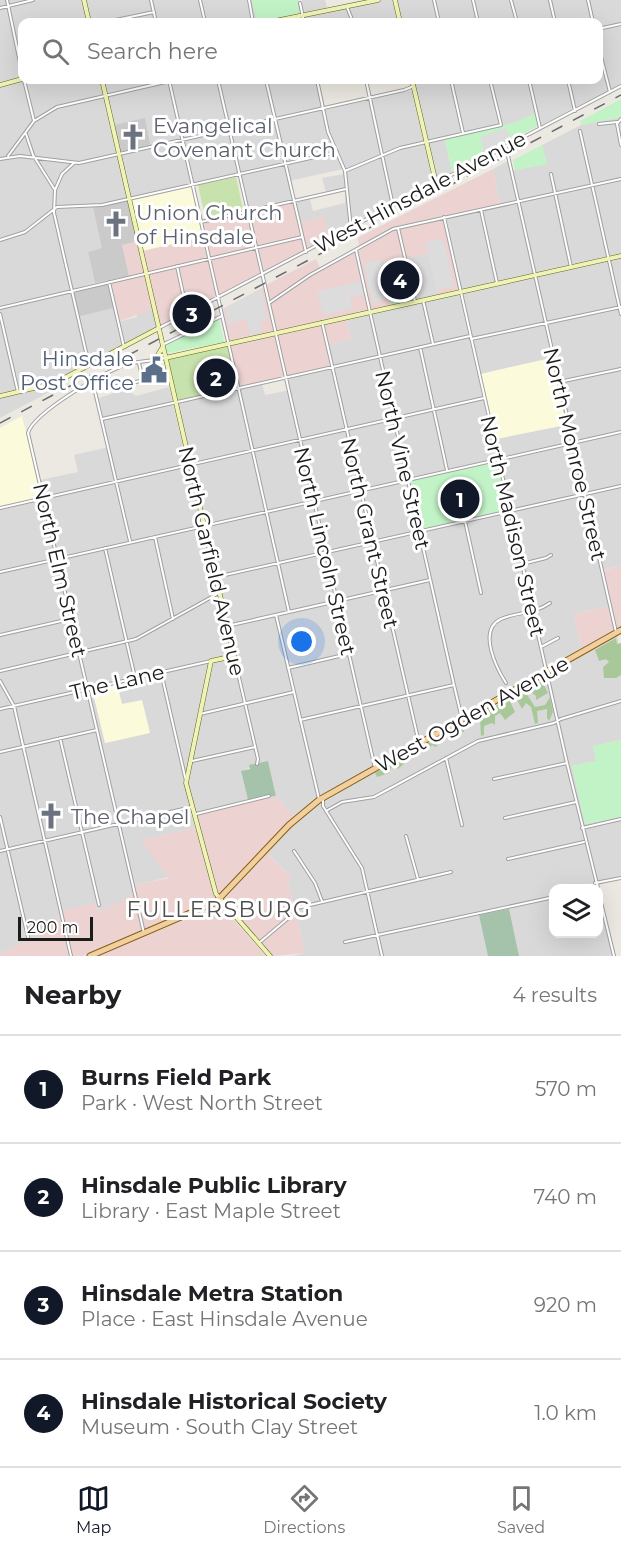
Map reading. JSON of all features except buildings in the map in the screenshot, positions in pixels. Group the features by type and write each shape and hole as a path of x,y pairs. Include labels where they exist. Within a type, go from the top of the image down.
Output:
{"main road":[{"path":"84,0 88,18"},
{"path":"297,18 378,0"},
{"path":"395,0 399,18"},
{"path":"0,85 18,81"},
{"name":"North Garfield Avenue","path":"103,84 234,656"},
{"path":"414,86 436,183"},
{"path":"165,358 621,256"},
{"path":"0,396 55,383 159,328"},
{"path":"155,360 161,354 162,345"},
{"name":"West Ogden Avenue","path":"220,899 289,825 320,802 418,743 618,631"},
{"name":"The Lane","path":"211,661 234,656"},
{"path":"211,661 186,783 213,887 220,899 269,954"},
{"path":"90,956 220,899"}],"street":[{"path":"7,0 18,53"},
{"path":"0,8 33,0"},
{"path":"151,0 155,18"},
{"path":"200,0 204,18"},
{"path":"249,0 253,18"},
{"path":"434,0 438,18"},
{"path":"472,0 477,18"},
{"path":"512,0 516,18"},
{"path":"550,0 554,18"},
{"path":"588,0 592,18"},
{"path":"300,3 304,17"},
{"path":"347,7 351,18"},
{"path":"125,18 154,12"},
{"path":"603,28 621,24"},
{"path":"603,66 609,92"},
{"path":"24,84 34,121"},
{"path":"8,156 34,121 54,108 152,84"},
{"path":"170,84 289,612"},
{"name":"North Lincoln Street","path":"219,84 375,768"},
{"path":"267,84 306,252"},
{"path":"318,84 330,136 345,171 351,229"},
{"path":"367,84 393,206"},
{"path":"452,84 464,133"},
{"path":"345,171 382,155 426,142 501,125 491,84"},
{"path":"530,84 540,128"},
{"path":"569,84 575,111"},
{"path":"0,159 8,156 74,163 414,86"},
{"name":"West Hinsdale Avenue","path":"159,328 621,86"},
{"path":"599,124 618,120 621,145"},
{"path":"580,131 621,314"},
{"path":"26,134 35,159 55,190"},
{"name":"North Monroe Street","path":"506,147 584,494 618,631"},
{"path":"0,240 25,232 54,208 97,206 337,152"},
{"path":"74,163 62,174 55,190 54,208 89,365"},
{"path":"551,174 572,267"},
{"path":"269,303 310,275 398,227 621,178"},
{"path":"201,222 346,189"},
{"path":"481,209 497,283"},
{"name":"North Madison Street","path":"444,217 595,883"},
{"path":"398,227 415,302"},
{"path":"0,308 302,237"},
{"name":"North Vine Street","path":"356,250 462,719"},
{"path":"177,266 187,312"},
{"path":"109,282 124,347"},
{"path":"423,300 434,344"},
{"path":"102,419 420,347 620,307"},
{"path":"0,314 18,392"},
{"path":"162,345 207,320 222,315"},
{"name":"North Grant Street","path":"322,322 418,743"},
{"path":"420,347 447,470"},
{"name":"North Elm Street","path":"144,933 28,433 34,422 51,406 108,374 126,365 165,358"},
{"path":"139,363 143,381"},
{"path":"559,382 621,369"},
{"path":"108,374 112,387 169,375"},
{"path":"93,383 130,542"},
{"path":"0,508 484,398"},
{"path":"0,572 621,432"},
{"path":"216,577 621,486"},
{"path":"465,520 481,594"},
{"path":"155,537 174,620"},
{"path":"105,548 135,678"},
{"path":"522,564 551,555"},
{"path":"227,626 430,580"},
{"path":"71,956 14,706 0,679 2,670 127,641 174,620 219,593"},
{"path":"506,683 493,653 491,630 501,619 533,612 550,603"},
{"path":"276,615 320,802 362,867 382,956"},
{"path":"0,634 70,619"},
{"path":"541,647 558,638"},
{"path":"288,668 348,654"},
{"name":"North Garfield Avenue","path":"234,656 257,764"},
{"name":"The Lane","path":"0,710 211,661"},
{"path":"161,672 186,783"},
{"path":"300,720 454,685"},
{"path":"200,714 294,692"},
{"path":"326,811 342,802 374,797 478,741 621,701"},
{"path":"0,752 97,730"},
{"path":"60,738 99,905"},
{"path":"192,761 255,747"},
{"path":"446,758 462,825"},
{"path":"494,779 567,763"},
{"path":"194,815 269,796"},
{"path":"505,818 576,802"},
{"path":"0,851 192,807"},
{"path":"0,817 28,937"},
{"path":"582,828 621,819"},
{"path":"406,836 418,879"},
{"path":"508,859 586,842"},
{"path":"294,851 315,883 322,902"},
{"path":"297,908 451,872"},
{"path":"595,883 621,878"},
{"path":"345,942 549,898"},
{"name":"North Madison Street","path":"603,909 614,956"},
{"path":"259,943 292,915"}],"shaded area":[{"path":"0,0 83,0 87,18 18,18 18,84 102,84 129,198 102,249 88,252 95,283 70,290 77,317 114,308 117,322 137,317 136,313 153,309 157,327 54,382 0,394"},
{"path":"86,0 252,0 296,14 304,13 302,0 325,0 327,8 362,0 393,0 397,18 90,18"},
{"path":"396,0 621,0 621,23 603,27 603,18 400,18"},
{"path":"621,26 621,84 538,127 535,114 514,123 445,140 452,172 329,239 300,222 295,202 310,199 313,211 345,203 345,189 326,193 322,178 343,174 343,169 289,181 293,200 249,210 240,173 131,197 121,155 151,148 145,119 114,125 105,84 320,84 326,110 416,89 415,84 603,84 603,30"},
{"path":"621,117 621,255 462,290 446,216 500,204 493,169 508,161 510,171 546,164 542,145 581,125"},
{"name":"Evangelical Covenant Church","path":"145,118 151,148 121,155 114,125"},
{"path":"505,128 511,137 509,140 484,153 480,137"},
{"path":"493,169 500,204 399,226 360,248 357,238"},
{"path":"191,187 203,237 142,251 131,200"},
{"path":"129,198 138,241 122,245 129,276 95,283 88,252 102,248 93,207"},
{"path":"293,202 300,236 257,246 250,212"},
{"path":"246,213 254,247 211,257 203,222"},
{"path":"324,217 329,239 306,250 300,222"},
{"path":"443,219 459,290 438,295 428,253 407,258 400,228"},
{"path":"397,229 407,270 385,275 392,305 371,310 358,251"},
{"path":"203,237 208,258 147,272 142,251"},
{"path":"301,239 304,251 263,273 258,249"},
{"path":"443,239 454,286 437,290 426,242"},
{"path":"138,241 145,272 129,276 121,245"},
{"path":"255,250 260,274 219,296 211,260"},
{"path":"355,252 368,311 276,332 270,304 313,274"},
{"path":"428,253 438,295 416,300 407,258"},
{"path":"621,258 621,566 601,570 609,606 574,614 581,648 547,667 496,439 566,424 551,358 481,374 463,293"},
{"path":"316,259 320,268 269,301 266,285"},
{"path":"381,260 383,265 402,261 404,270 385,274 390,299 372,303 364,263"},
{"path":"208,261 216,296 160,326 149,274"},
{"path":"145,274 153,309 120,321 111,282"},
{"path":"362,281 364,294 350,297 352,308 323,315 317,291"},
{"path":"108,283 114,308 77,317 72,292"},
{"path":"264,287 274,332 230,342 223,309"},
{"path":"261,289 266,308 260,314 267,312 268,319 259,323 260,333 250,335 246,318 228,325 225,308"},
{"path":"459,293 497,461 411,481 421,529 508,509 544,669 317,798 294,816 276,796 268,761 260,763 178,403 262,384 265,395 290,390 287,378 334,368 329,344 351,339 346,318"},
{"path":"346,318 351,339 329,344 324,323"},
{"path":"321,325 330,366 239,387 230,344"},
{"path":"551,358 566,425 496,439 481,374"},
{"path":"55,384 57,388 0,418 0,397"},
{"path":"169,387 232,654 0,708 0,510 44,500 40,480 78,472 74,455 109,447 99,398 126,389 136,396"},
{"path":"22,416 42,498 0,508 0,428"},
{"path":"621,566 621,627 617,629 603,570"},
{"path":"609,606 614,630 581,648 574,614"},
{"path":"617,636 621,654 621,740 593,746 596,761 572,766 585,824 621,817 621,879 602,884 549,884 549,938 603,938 603,905 616,956 292,956 305,953 288,882 292,878 267,853 293,823 320,802"},
{"path":"233,657 258,763 241,772 248,800 191,813 195,828 142,840 169,877 132,886 134,895 98,912 96,903 61,917 48,932 0,953 0,711 92,689 106,743 150,732 122,705 117,684"},
{"path":"117,684 122,704 142,700 150,733 105,743 92,689"},
{"path":"268,761 276,796 248,800 241,771 250,769 249,765"},
{"path":"266,796 267,798 276,796 294,816 220,895 215,887 195,812"},
{"path":"195,828 216,899 82,956 0,956 0,953 47,932 45,921 61,917 60,911 96,903 98,912 133,895 131,886 169,878 141,840"},
{"path":"267,853 292,878 288,882 305,953 273,956 224,900"},
{"path":"217,907 224,909 266,956 96,956"},
{"path":"509,909 519,956 488,956 479,915"}],"green space":[{"path":"252,0 298,0 301,13 277,18 256,18"},
{"path":"621,99 621,117 581,125 580,121"},
{"path":"535,114 538,126 452,171 445,139 514,123"},
{"path":"542,145 547,164 515,170 513,160"},
{"path":"236,177 243,209 205,217 198,185"},
{"path":"407,270 413,301 392,305 385,275"},
{"path":"219,318 224,342 167,353 166,343"},
{"path":"227,345 237,388 177,401 168,358"},
{"path":"497,461 508,509 421,529 410,481"},
{"path":"616,638 617,644 621,643 621,675 616,678 604,678 603,667 609,662 606,659 599,661 595,650"},
{"path":"542,681 548,693 536,700 536,696 530,691 526,693 535,707 545,705 550,697 553,712 549,721 547,709 537,711 538,723 535,724 531,707 526,703 522,709 516,698 510,698"},
{"path":"509,699 515,712 505,720 500,713 495,716 495,725 492,723 484,726 484,735 481,736 480,719 474,717"},
{"path":"464,723 464,732 457,731 458,735 446,735 436,747 432,745 415,754 398,769 392,766 389,773 377,777 375,773"},
{"path":"621,740 621,817 585,824 572,766 596,761 593,746"}],"railway":[{"path":"0,423 621,95"}],"place":[{"name":"Evangelical Covenant Church","path":"133,137"},
{"name":"Union Church of Hinsdale","path":"116,224"},
{"name":"Hinsdale Historical Society","path":"400,280"},
{"name":"Hinsdale Metra Station","path":"192,314"},
{"name":"Hinsdale Post Office","path":"154,370"},
{"name":"Hinsdale Public Library","path":"216,378"},
{"name":"Burns Field Park","path":"460,499"},
{"name":"The Chapel","path":"51,816"}],"district":[{"name":"FULLERSBURG","path":"219,909"}]}
